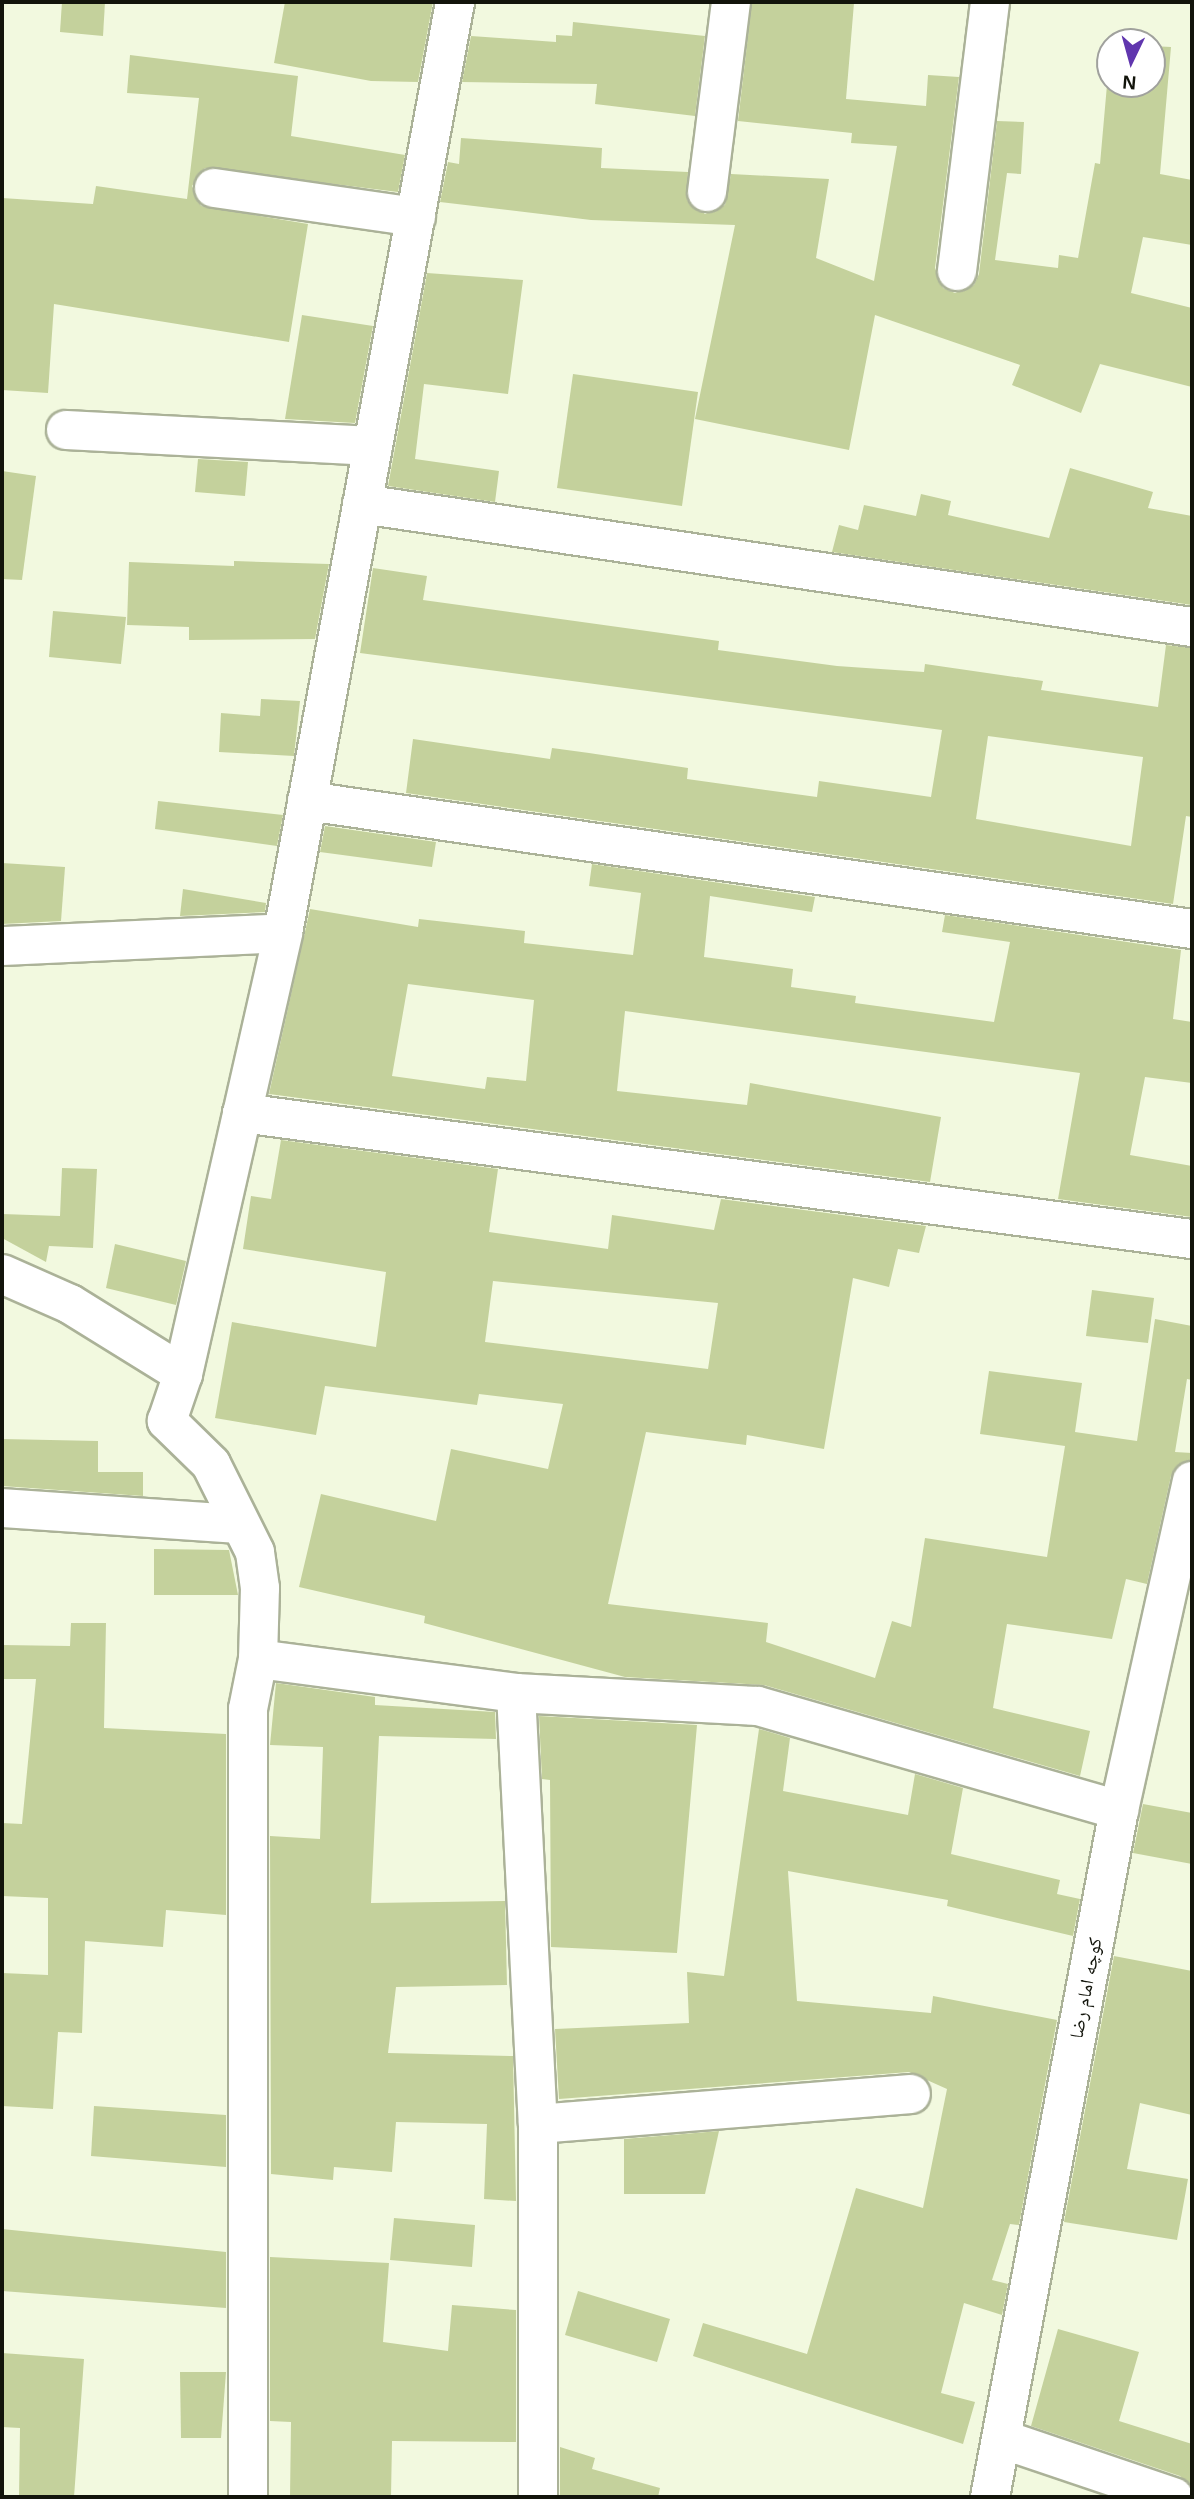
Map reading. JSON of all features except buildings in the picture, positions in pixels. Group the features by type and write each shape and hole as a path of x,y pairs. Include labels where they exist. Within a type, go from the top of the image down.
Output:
{"street":[{"path":"248,2497 248,1709 258,1659 260,1588 255,1552 238,1524 211,1464 167,1421 183,1374 283,933 455,2"},
{"path":"707,192 731,2"},
{"path":"957,271 990,2"},
{"path":"214,188 415,217"},
{"path":"66,430 373,446"},
{"path":"362,504 1192,627"},
{"path":"307,801 1192,929"},
{"path":"2,946 283,933"},
{"path":"242,1113 1192,1239"},
{"path":"2,1274 70,1304 183,1374"},
{"name":"کوچه امام رضا","path":"990,2497 1119,1810 1192,1481"},
{"path":"2,1508 238,1524"},
{"path":"258,1659 516,1693 758,1706 1119,1810"},
{"path":"516,1693 538,2124 538,2497"},
{"path":"538,2124 911,2094"},
{"path":"1002,2439 1173,2497"}]}
